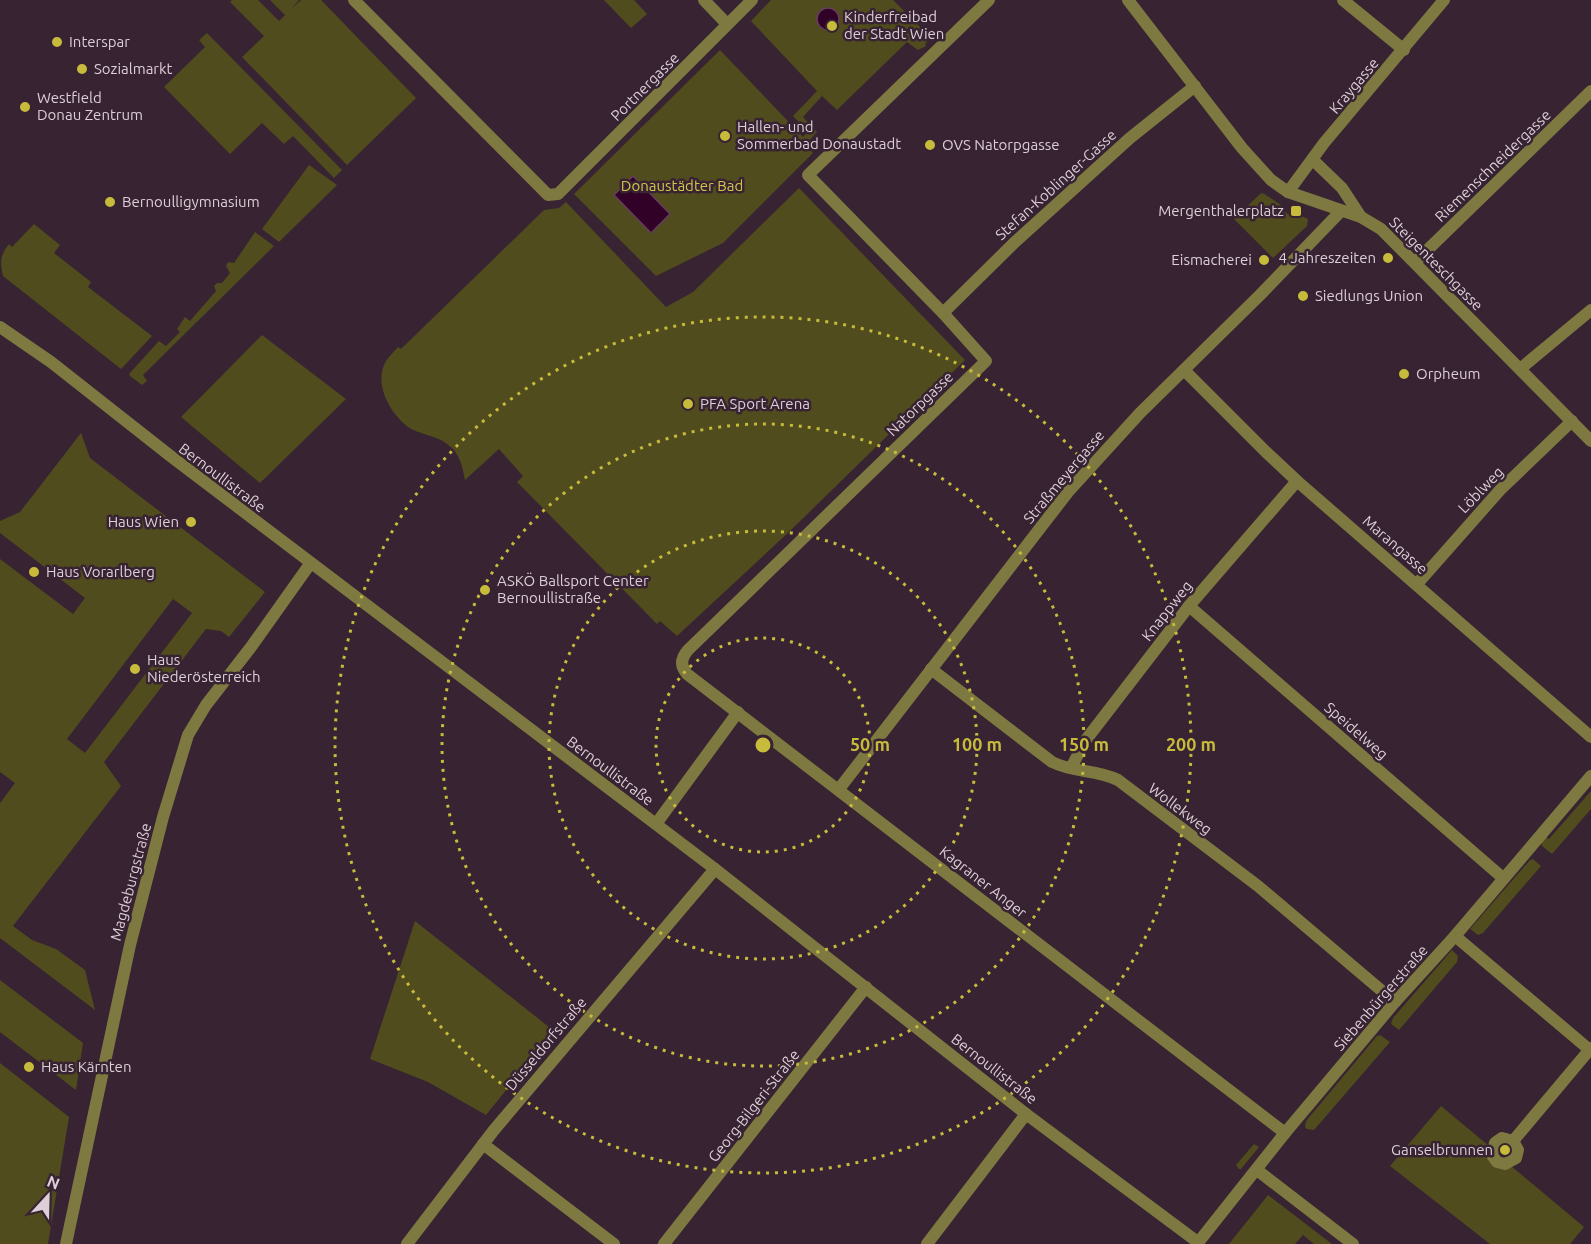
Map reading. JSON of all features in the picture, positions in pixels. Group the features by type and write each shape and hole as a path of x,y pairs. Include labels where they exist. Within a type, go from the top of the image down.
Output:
{"street":[{"name":"Portnergasse","path":"354,0 548,195 558,194 752,0"},
{"path":"704,0 727,24"},
{"name":"Natorpgasse","path":"691,647 986,361 943,313 808,175 989,0"},
{"name":"Steigenteschgasse","path":"1128,0 1256,165 1271,180 1288,192 1361,217 1382,229 1591,441"},
{"path":"1343,0 1404,50"},
{"name":"Kraygasse","path":"1288,192 1444,0"},
{"name":"Stefan-Koblinger-Gasse","path":"943,313 1015,242 1130,138 1195,86"},
{"name":"Riemenschneidergasse","path":"1415,262 1591,92"},
{"path":"1313,160 1342,188 1361,217"},
{"name":"Straßmeyergasse","path":"839,789 1068,492 1140,413 1341,210"},
{"path":"1520,369 1591,310"},
{"name":"Bernoullistraße","path":"0,327 51,362 310,564 715,869 1026,1114 1198,1243"},
{"name":"Marangasse","path":"1184,370 1297,481 1591,737"},
{"name":"Löblweg","path":"1416,584 1500,490 1572,421"},
{"name":"Knappweg","path":"1071,768 1085,741 1189,606 1297,481"},
{"name":"Magdeburgstraße","path":"66,1244 130,945 188,735 206,705 310,564"},
{"name":"Speidelweg","path":"1189,606 1503,878"},
{"name":"Kagraner Anger","path":"691,647 683,657 683,669 1286,1133"},
{"name":"Wollekweg","path":"931,669 1052,762 1071,768 1100,772 1118,780 1267,893 1395,1002"},
{"path":"656,824 738,712"},
{"name":"Siebenbürgerstraße","path":"1198,1243 1395,1002 1455,936 1591,776"},
{"name":"Düsseldorfstraße","path":"407,1244 483,1144 715,869"},
{"path":"1455,936 1591,1050 1513,1141"},
{"name":"Georg-Bilgeri-Straße","path":"664,1244 866,987"},
{"path":"927,1244 1026,1114"},
{"path":"483,1144 614,1244"},
{"path":"1257,1170 1353,1244"}],"green space":[{"path":"232,0 258,0 279,21 285,15 270,0 299,0 291,9 301,0 321,0 416,98 347,165 242,57 264,36 230,2"},
{"path":"604,0 634,0 647,14 631,28"},
{"name":"Donaustädter Bad","path":"771,0 893,0 931,38 925,44 926,46 918,50 907,42 837,110 822,96 803,117 817,132 805,145 813,153 723,243 656,276 574,194 720,50 803,137 808,131 793,116 817,91 751,21"},
{"path":"207,33 342,170 334,178 293,136 284,144 262,123 230,154 164,87 205,47 199,40"},
{"path":"309,165 337,185 279,242 262,229"},
{"name":"PFA Sport Arena","path":"799,188 965,360 790,531 677,636 660,621 657,624 517,482 523,476 499,449 465,480 455,451 443,441 413,430 402,422 383,391 384,365 398,347 401,349 544,210 559,208 566,202 666,307 693,292"},
{"path":"1263,193 1281,205 1279,209 1290,215 1293,212 1308,219 1307,226 1273,258 1234,219"},
{"path":"34,224 60,245 54,253 91,282 88,287 152,336 121,369 3,276 1,267 6,248 9,244 12,247"},
{"path":"255,232 274,246 143,375 147,381 142,385 130,376 129,374 159,341 166,346 180,332 177,329 185,317 190,321 216,291 214,286 222,283 230,273 226,266 228,262 234,263"},
{"path":"262,335 346,399 260,483 181,417"},
{"path":"81,433 90,458 265,592 229,637 221,631 206,629 104,762 121,786 13,926 32,940 56,949 85,970 95,1010 0,938 0,803 15,783 0,772 0,559 73,614 85,598 0,533 0,521 20,512","holes":["173,599 192,613 85,753 67,739"]},
{"path":"1591,791 1591,809 1552,854 1542,846 1541,841 1546,837 1549,839"},
{"path":"1533,859 1541,866 1483,933 1478,935 1470,929 1530,860"},
{"path":"415,921 554,1031 486,1115 428,1082 370,1059"},
{"path":"1452,950 1458,956 1457,962 1399,1030 1391,1024 1393,1018"},
{"path":"0,980 83,1043 76,1090 0,1032"},
{"path":"1380,1035 1390,1042 1314,1130 1307,1129 1306,1121"},
{"path":"0,1063 69,1117 48,1244 0,1244"},
{"path":"1441,1106 1489,1146 1489,1152 1511,1166 1584,1227 1570,1244 1490,1244 1390,1166"},
{"path":"1254,1144 1259,1147 1239,1169 1236,1165"},
{"path":"1268,1195 1332,1244 1314,1244 1303,1235 1295,1244 1229,1244"}],"shaded area":[{"path":"828,8 836,11 839,19 836,27 828,30 820,27 817,19 820,11"},
{"path":"633,176 670,214 651,233 614,195"}],"place":[{"name":"Kinderfreibad der Stadt Wien","path":"832,26"},
{"name":"Interspar","path":"57,42"},
{"name":"Sozialmarkt","path":"82,69"},
{"name":"Westfield Donau Zentrum","path":"25,107"},
{"name":"Hallen- und Sommerbad Donaustadt","path":"725,136"},
{"name":"OVS Natorpgasse","path":"930,145"},
{"name":"Bernoulligymnasium","path":"110,202"},
{"name":"Mergenthalerplatz","path":"1296,211"},
{"name":"4 Jahreszeiten","path":"1388,258"},
{"name":"Eismacherei","path":"1264,260"},
{"name":"Siedlungs Union","path":"1303,296"},
{"name":"Orpheum","path":"1404,374"},
{"name":"PFA Sport Arena","path":"688,404"},
{"name":"Haus Wien","path":"191,522"},
{"name":"Haus Vorarlberg","path":"34,572"},
{"name":"ASKÖ Ballsport Center Bernoullistraße","path":"485,590"},
{"name":"Haus Niederösterreich","path":"135,669"},
{"name":"Haus Kärnten","path":"29,1067"},
{"name":"Ganselbrunnen","path":"1505,1150"}]}
